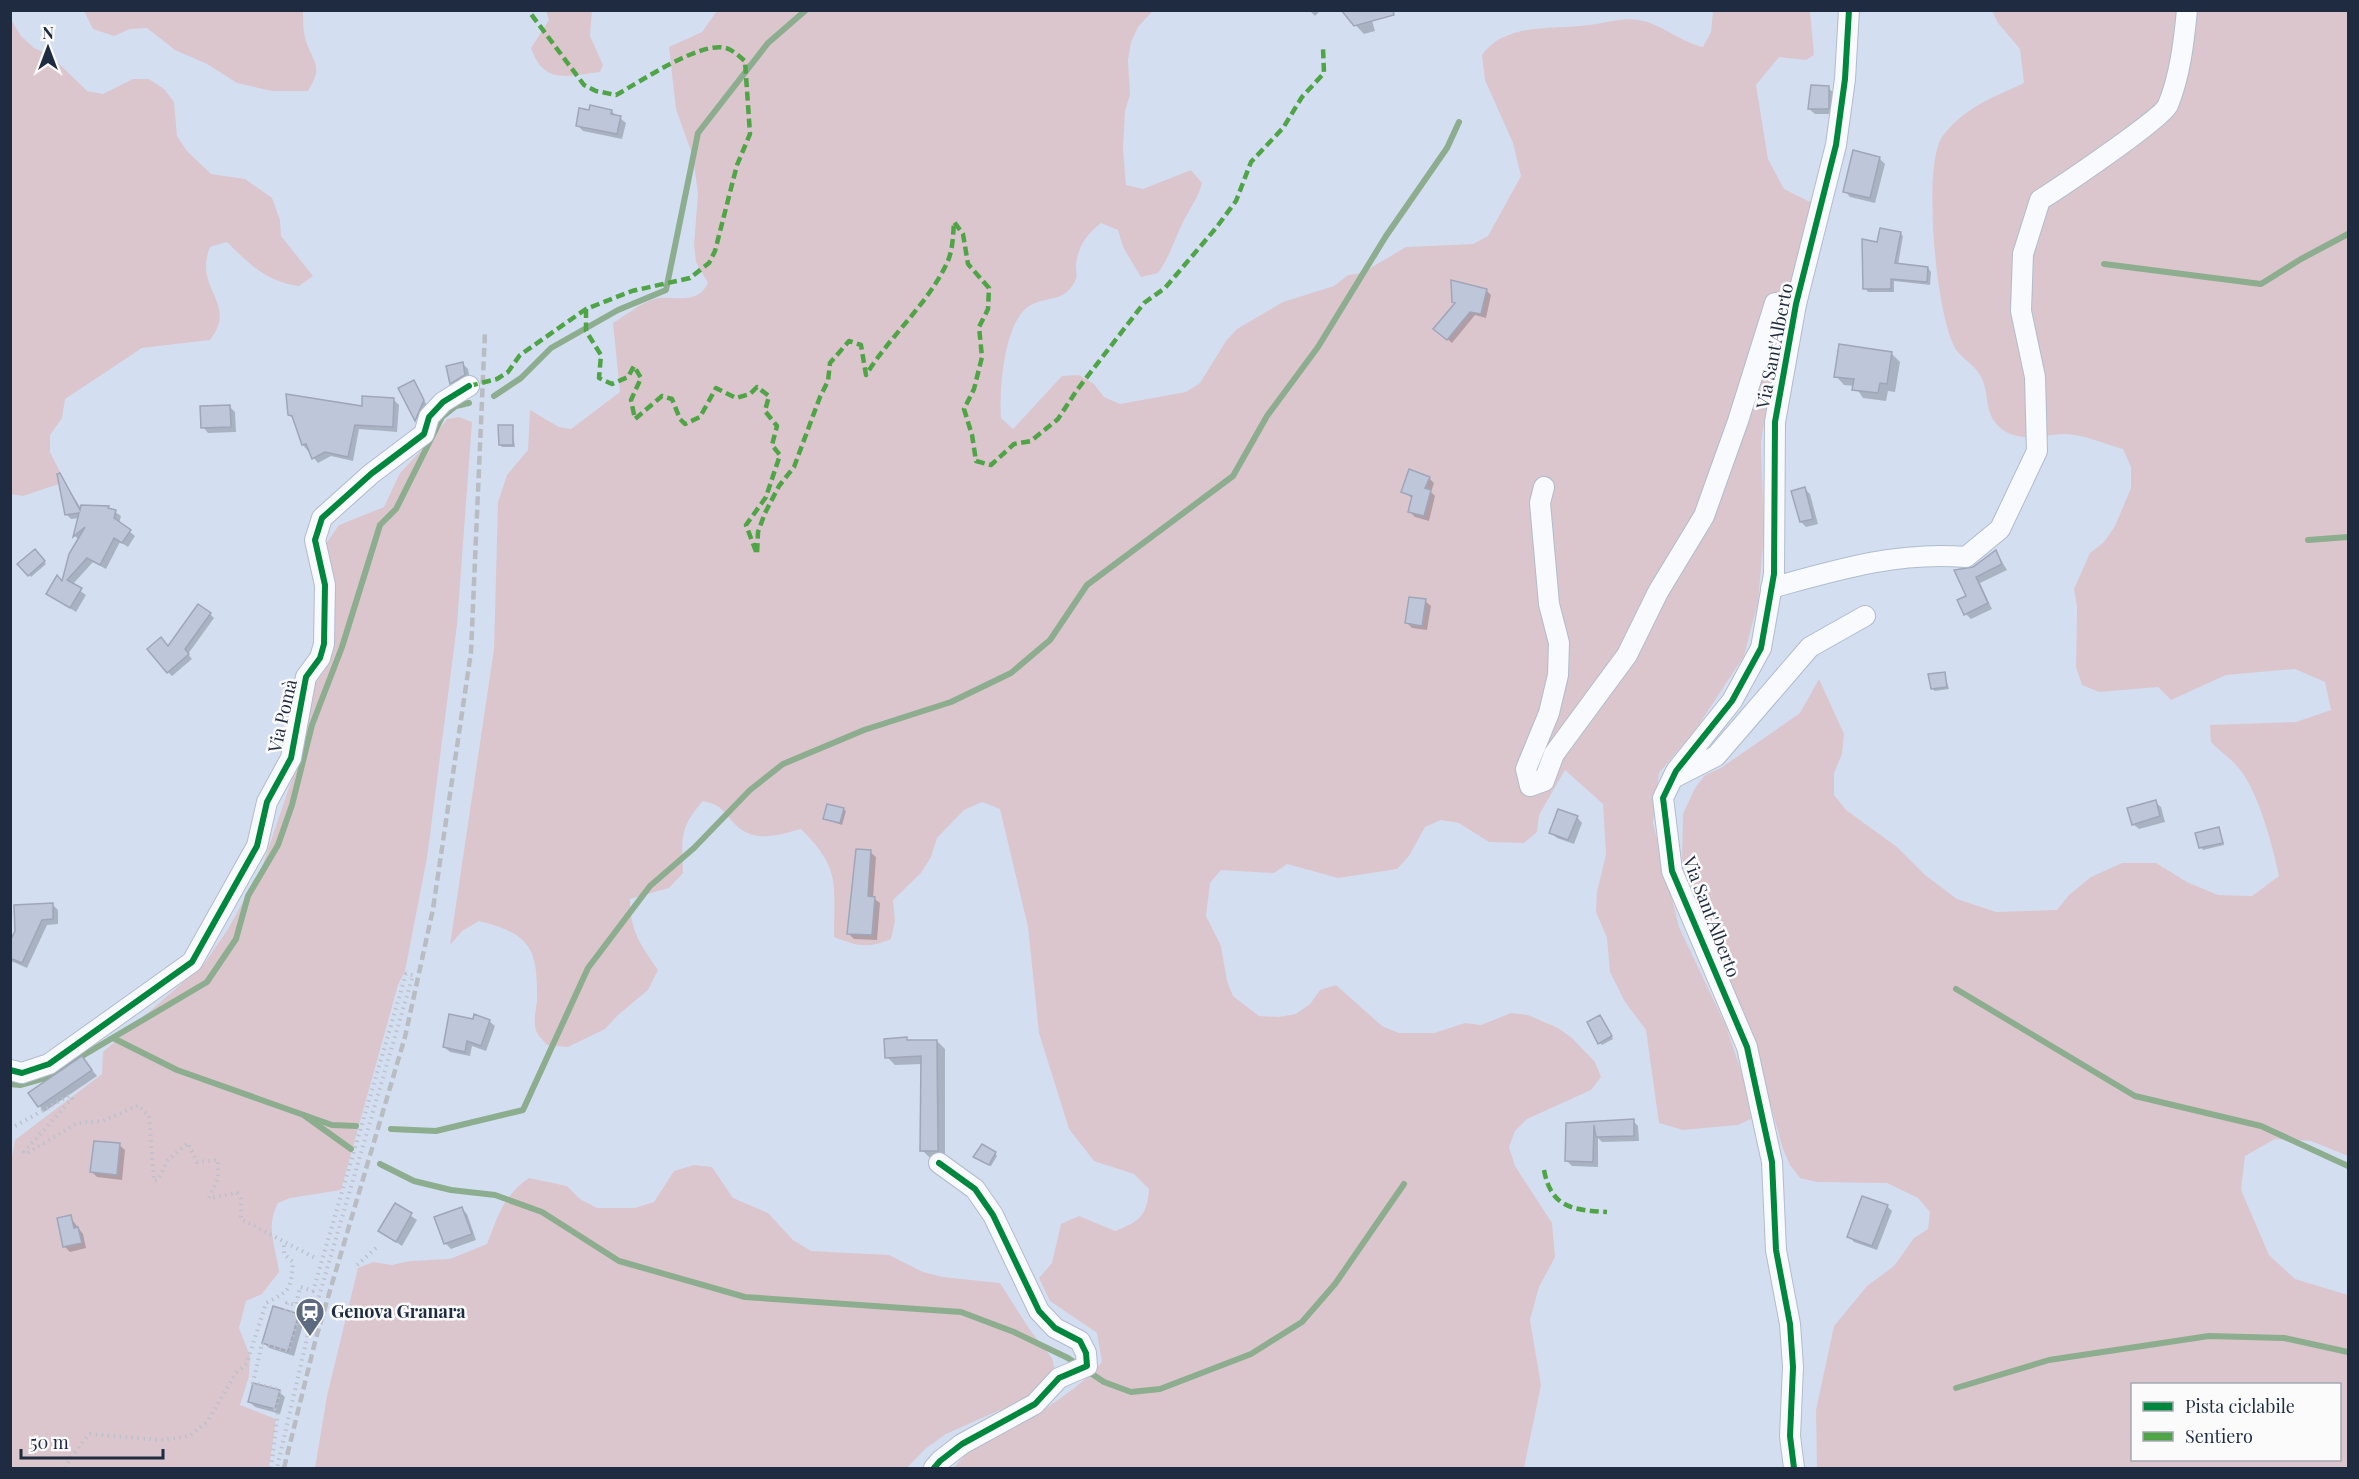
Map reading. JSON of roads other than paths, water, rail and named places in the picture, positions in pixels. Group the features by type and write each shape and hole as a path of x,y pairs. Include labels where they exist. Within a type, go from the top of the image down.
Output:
{"street":[{"name":"Via Sant'Alberto","path":"1794,1468 1790,1436 1792,1356 1790,1324 1776,1250 1772,1162 1747,1047 1672,871 1663,798 1672,778 1732,701 1761,648 1771,588 1776,492 1775,422 1796,304 1836,146 1845,79 1849,10"},
{"path":"1771,588 1861,563 1932,554 1966,556 2000,529 2037,451 2035,376 2021,310 2023,254 2040,200 2075,179 2168,107 2184,43 2187,10"},
{"path":"1544,487 1540,503 1549,604 1559,643 1558,675 1549,713 1526,769 1530,786 1544,781 1554,754 1628,655 1658,592 1689,545 1704,516 1720,474 1775,303 1796,304"},
{"name":"Via Pomà","path":"10,1070 22,1073 49,1064 192,962 257,846 267,802 291,758 306,677 320,658 324,644 325,585 315,540 322,518 371,474 424,434 429,417 443,402 470,386"},
{"path":"1672,778 1716,756 1810,647 1865,616"},
{"path":"934,1468 962,1444 1035,1404 1059,1378 1087,1366 1086,1353 1080,1341 1055,1328 1039,1311 993,1215 975,1189 939,1163"}],"waterway":[{"path":"494,396 521,378 551,348 618,310 666,290 698,133 768,43 806,10"},
{"path":"391,1129 436,1131 523,1110 588,968 650,886 694,848 750,790 783,764 864,730 951,702 1011,673 1050,640 1087,585 1233,476 1267,416 1318,347 1386,236 1447,148 1459,122"},
{"path":"2104,264 2261,284 2348,234"},
{"path":"10,1084 20,1085 45,1078 207,982 236,939 248,896 278,845 292,805 312,725 342,647 380,525 396,509 442,417 456,406 469,403"},
{"path":"2308,540 2348,537"},
{"path":"1956,989 2135,1096 2261,1126 2348,1166"},
{"path":"113,1038 177,1070 332,1125 356,1126"},
{"path":"305,1116 351,1149"},
{"path":"380,1164 414,1181 451,1190 495,1195 542,1212 619,1261 745,1297 961,1312 1014,1332 1068,1358 1104,1382 1131,1392 1160,1389 1251,1354 1302,1322 1335,1284 1404,1184"},
{"path":"1956,1388 2049,1360 2209,1336 2284,1338 2348,1352"}],"railway":[{"path":"284,1468 316,1338 405,1037 433,909 471,652 485,331"}],"place":[{"name":"Genova Granara","path":"310,1338"}]}
